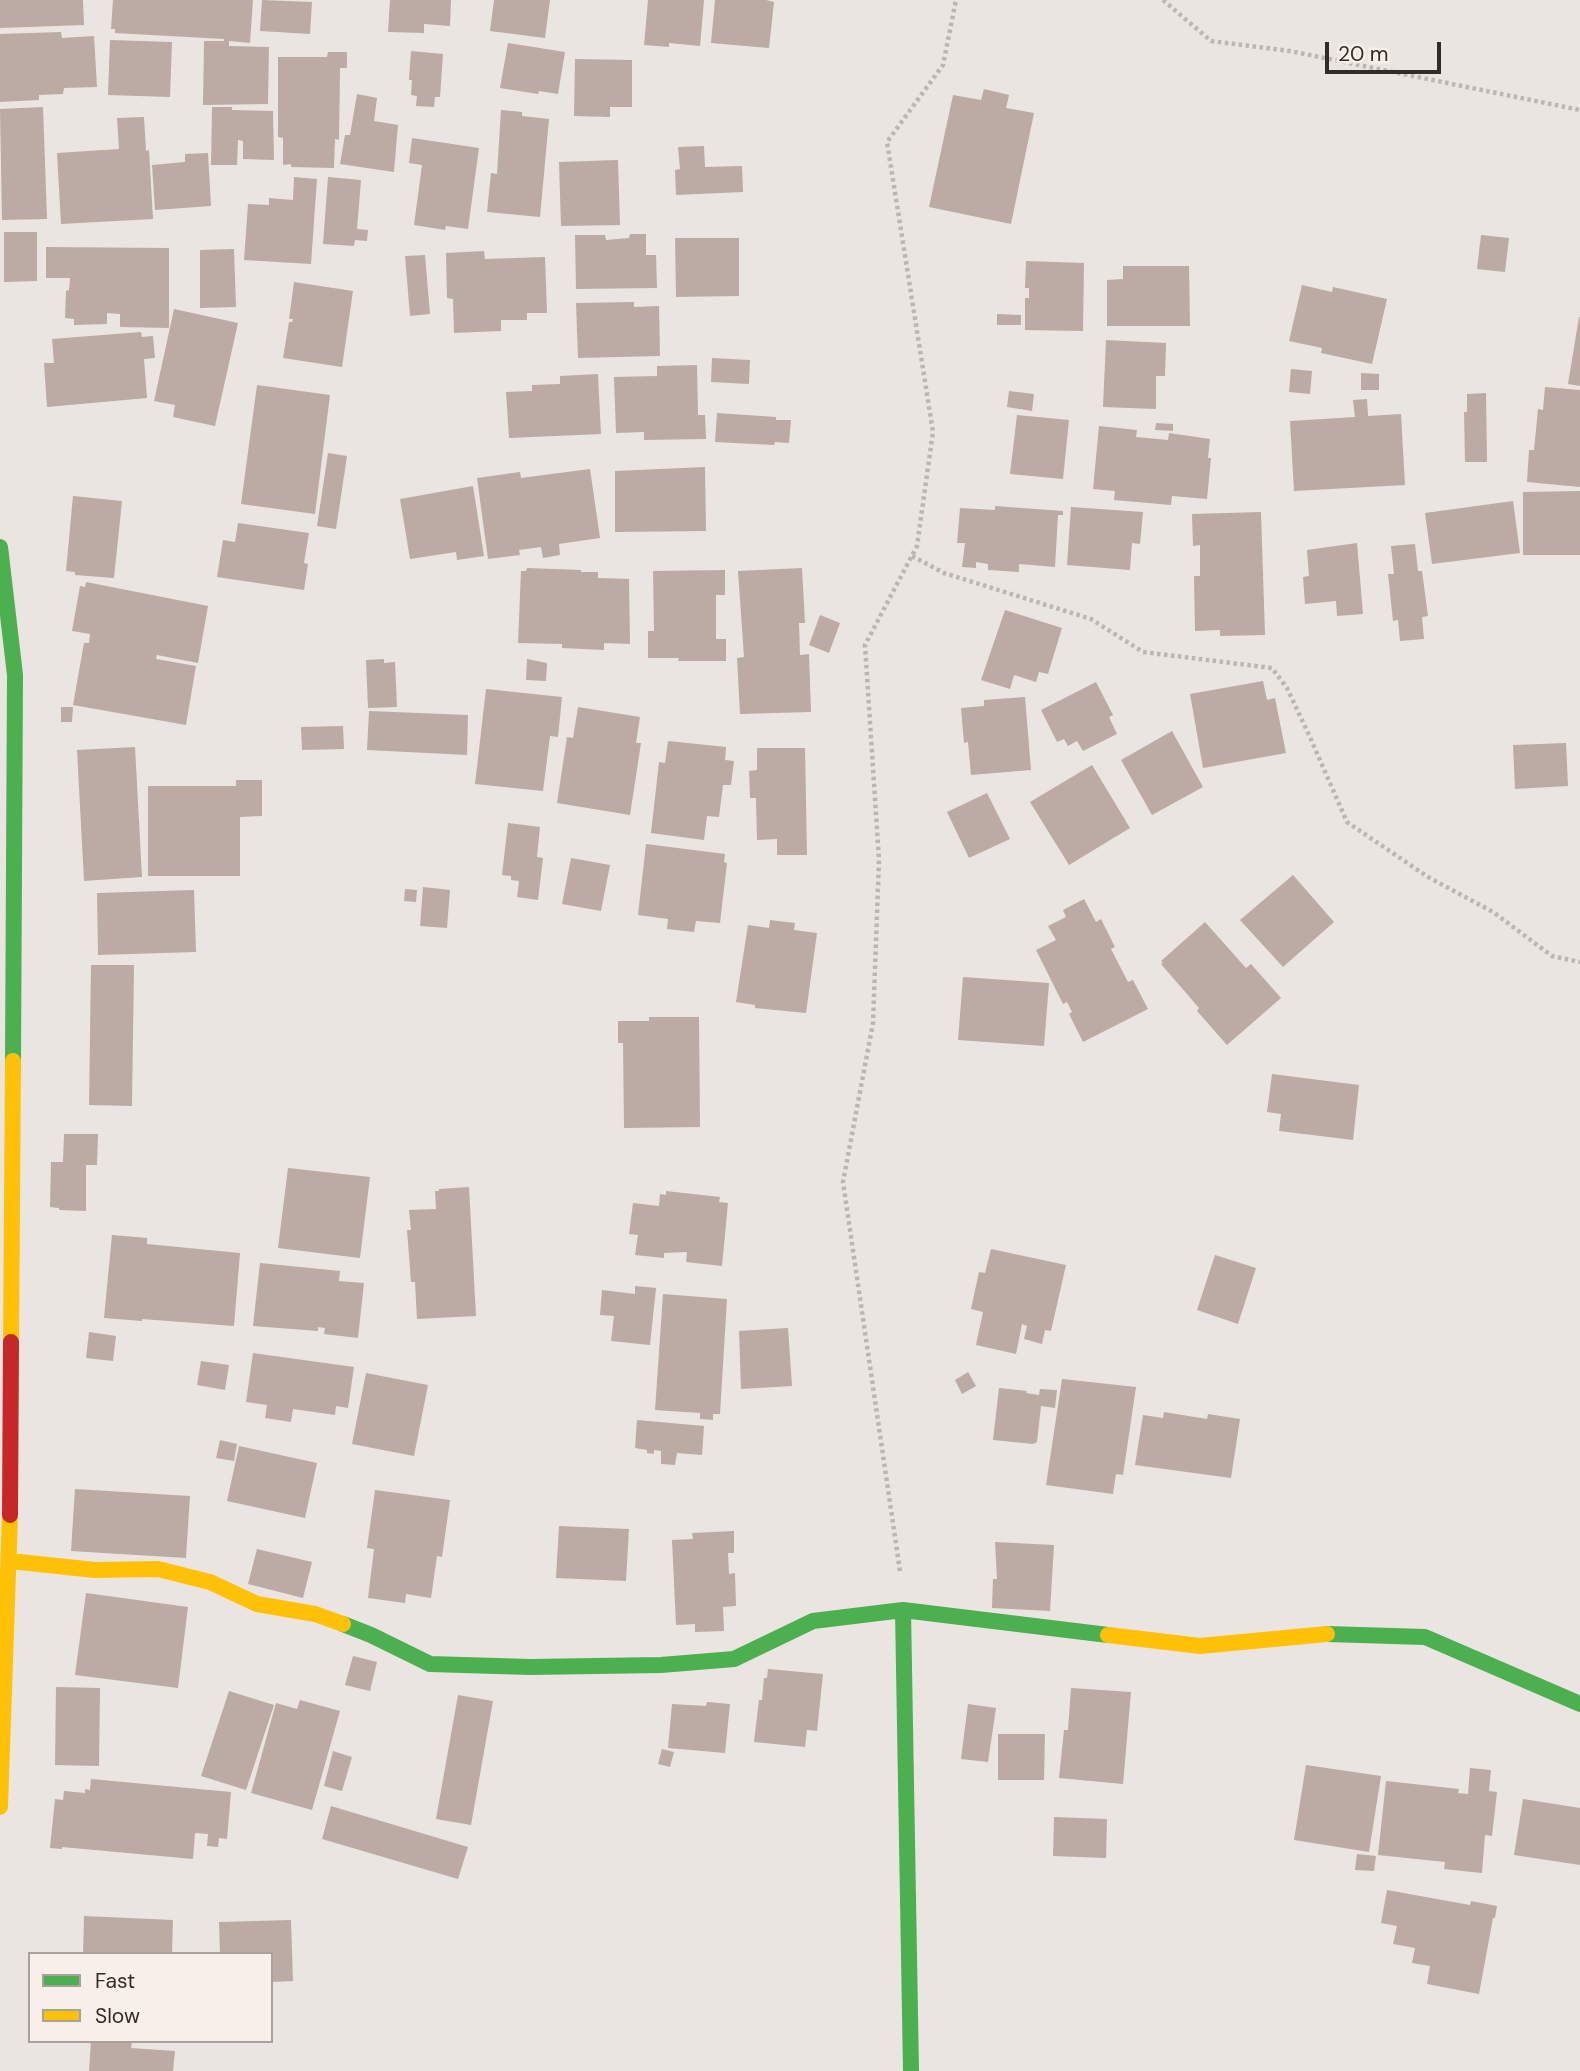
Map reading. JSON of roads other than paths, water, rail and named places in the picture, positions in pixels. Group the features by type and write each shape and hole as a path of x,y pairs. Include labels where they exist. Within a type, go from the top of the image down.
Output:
{"street":[{"path":"0,547 15,675 10,1561 0,1807"},
{"path":"10,1561 95,1570 158,1569 210,1581 257,1604 326,1618 371,1635 430,1664 530,1667 661,1665 734,1659 813,1621 904,1610 1200,1646 1321,1634 1425,1637 1580,1704"},
{"path":"904,1610 911,2071"}]}
